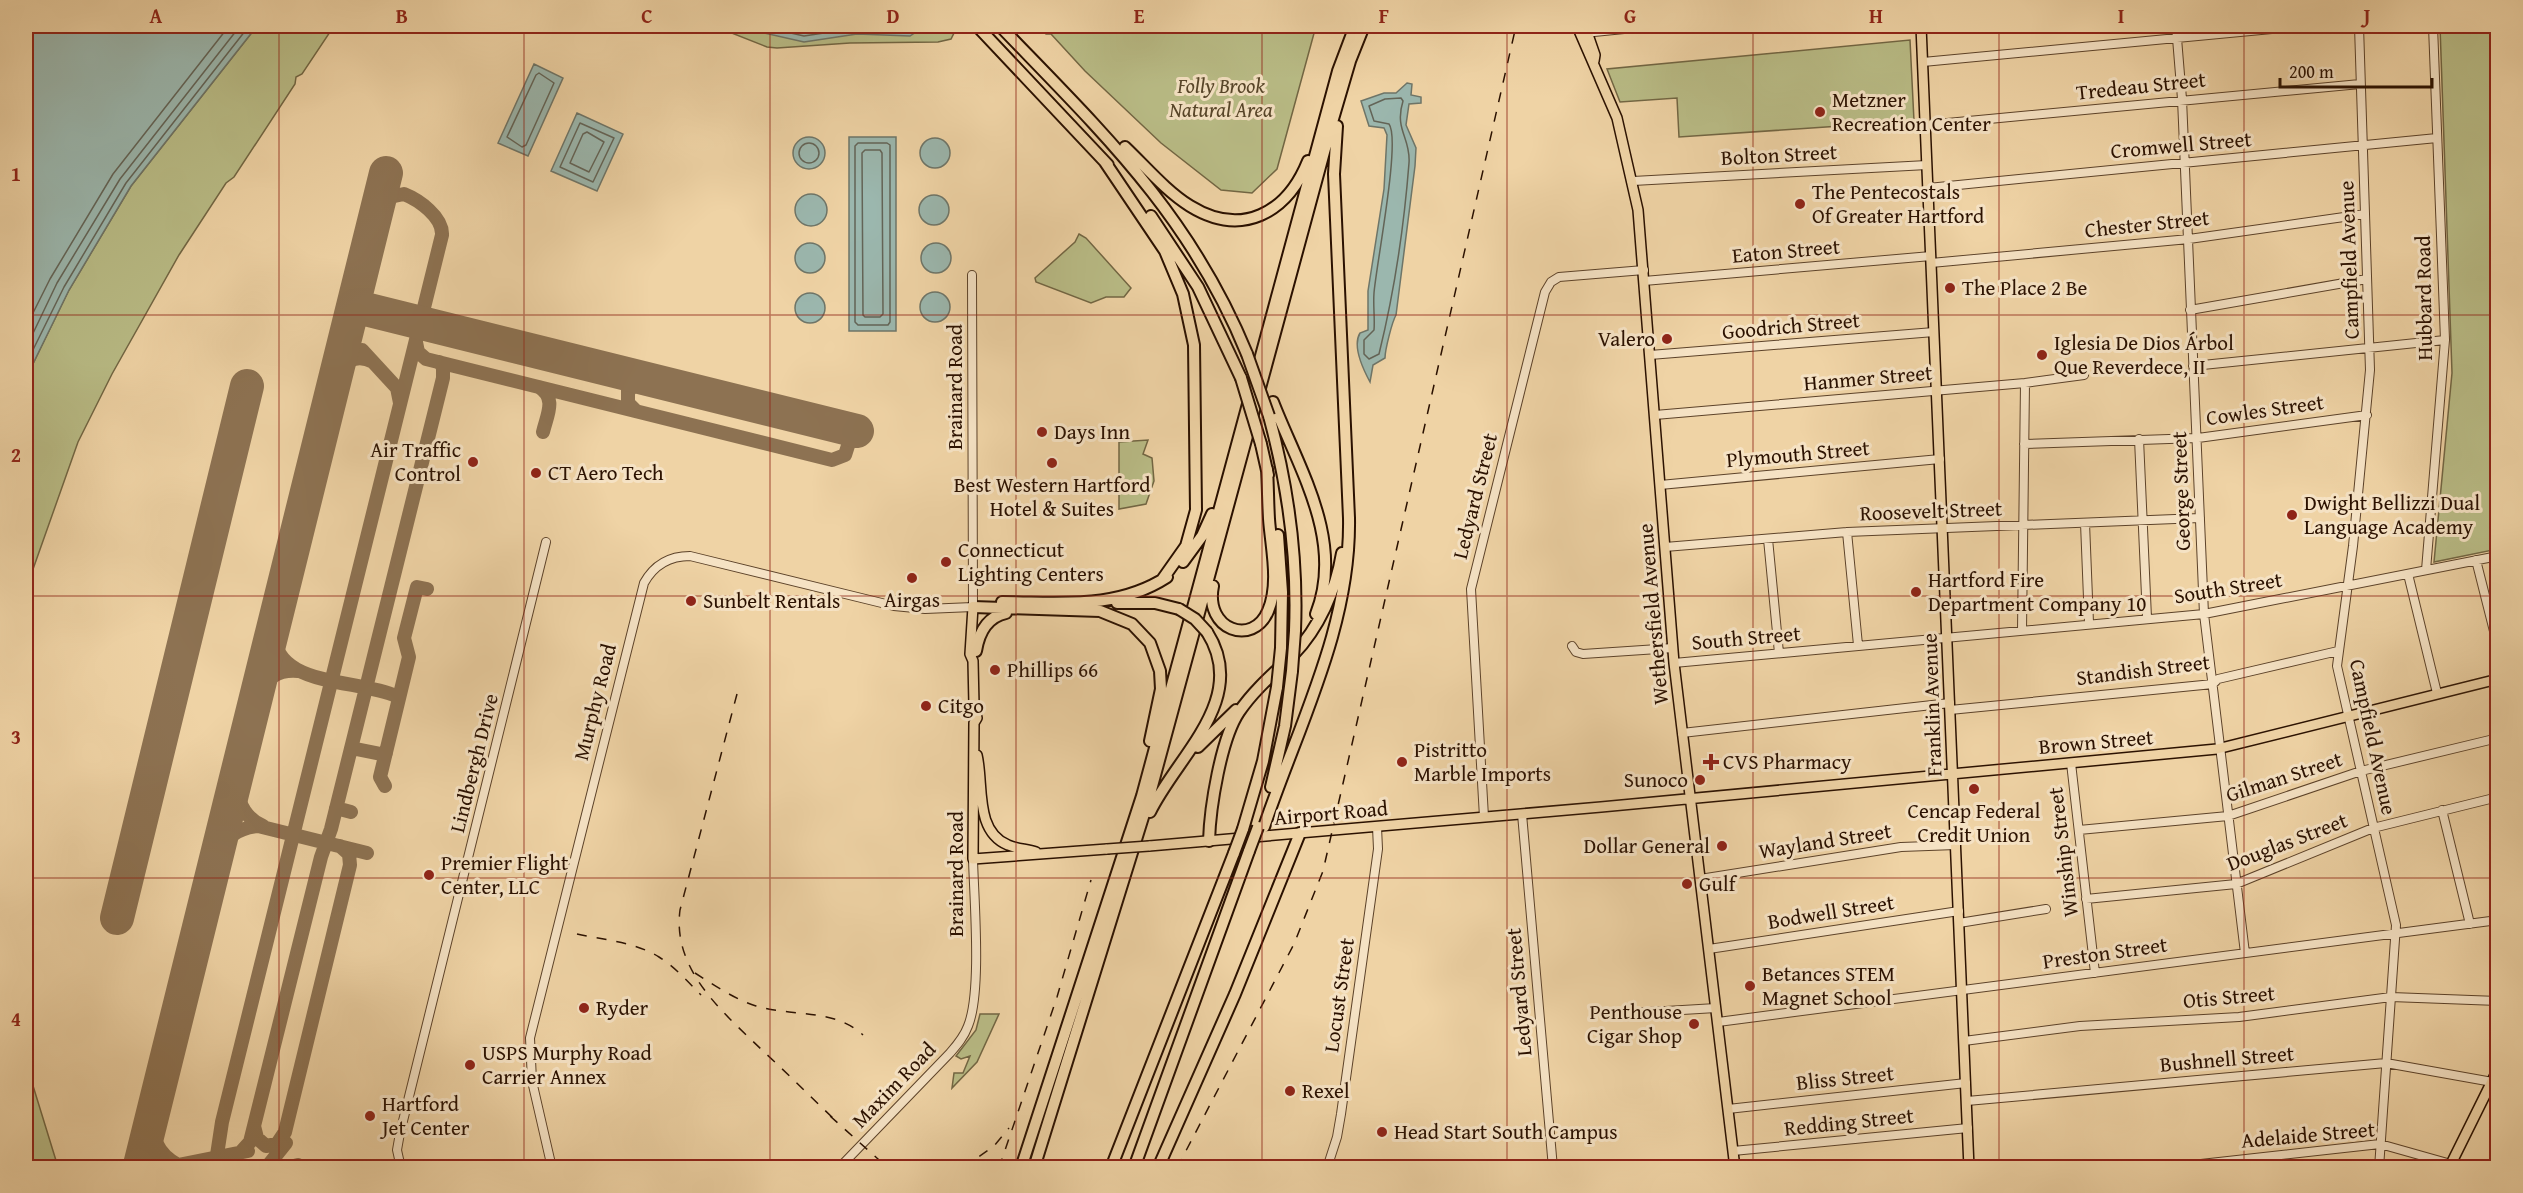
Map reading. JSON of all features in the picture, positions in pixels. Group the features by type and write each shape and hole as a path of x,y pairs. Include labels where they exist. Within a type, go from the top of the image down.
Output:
{"highway":[{"path":"977,26 1105,162 1146,210 1184,263 1217,324 1240,378 1267,469 1281,564 1281,648 1277,687 1265,754 1243,829 1111,1167"},
{"path":"1000,26 1133,165 1168,210 1211,277 1273,402 1320,520 1326,554 1324,586 1315,615 1301,640 1283,664"},
{"path":"1034,1167 1148,801 1330,102 1355,26"},
{"path":"1022,1167 1131,832 1341,91 1364,26"},
{"path":"1134,1167 1238,883 1327,656 1340,609 1349,538 1334,151 1344,97 1369,26"},
{"path":"1080,110 1106,128 1185,202 1211,216 1236,221 1262,215 1281,202 1295,185 1306,167 1321,118 1330,102"},
{"path":"1105,162 1165,251 1183,294 1194,345 1196,510 1188,543 1162,580"},
{"path":"1248,351 1269,416 1290,521 1295,581 1292,671 1281,748 1261,827"},
{"path":"1184,761 1252,696 1314,628 1337,578 1345,532 1346,460"},
{"path":"1236,464 1211,601 1217,618 1225,625 1236,629 1247,629 1260,622 1267,614 1272,598 1274,571 1267,469"},
{"path":"1084,602 1128,596 1162,580 1182,563 1202,536 1236,464"},
{"path":"973,607 989,602 1155,603 1179,609 1207,632 1218,657 1218,695 1208,722 1184,761 1161,792 1151,812 1117,906"},
{"path":"973,607 1106,612 1135,627 1153,649 1160,668 1161,689 1135,801 1131,832"},
{"path":"974,651 982,631 990,620 1003,613 1022,610"},
{"path":"1209,841 1211,816 1227,737 1238,715 1252,696"},
{"path":"1158,1167 1240,983 1300,833"},
{"path":"1127,1167 1160,1080 1179,1043"},
{"path":"1118,1167 1128,1143 1133,1110"}],"main road":[{"name":"Franklin Avenue","path":"1922,26 1970,1167"},
{"name":"Wethersfield Avenue","path":"1582,29 1595,55 1594,62 1619,125 1633,180 1644,270 1674,663 1735,1167"},
{"name":"Brainard Road","path":"973,607 974,705 977,718 974,723 974,859"},
{"name":"Brown Street","path":"1690,798 2221,748 2498,679"},
{"path":"974,741 981,770 984,814 990,829 1007,845 1041,854"},
{"name":"Airport Road","path":"974,859 1377,827 1690,798"},
{"path":"2450,1166 2494,1083 2498,1069"}],"street":[{"path":"1582,29 1654,26"},
{"name":"George Street","path":"2176,26 2189,239 2190,310 2198,438 2204,614 2245,953"},
{"path":"1923,62 2305,26"},
{"name":"Campfield Avenue","path":"2359,26 2370,348 2367,415 2348,585 2338,651 2338,674 2396,933 2379,1167"},
{"name":"Hubbard Road","path":"2426,570 2445,340 2433,26"},
{"name":"Tredeau Street","path":"1926,125 2182,99 2360,84"},
{"name":"Cromwell Street","path":"1928,188 2437,138"},
{"name":"Bolton Street","path":"1633,180 1927,165"},
{"name":"Chester Street","path":"1931,260 2189,239 2365,213"},
{"name":"Eaton Street","path":"1644,282 1931,260"},
{"name":"Ledyard Street","path":"1484,817 1471,589 1545,292 1551,282 1559,277 1644,270"},
{"name":"Brainard Road","path":"972,275 973,607"},
{"path":"2190,310 2367,279"},
{"name":"Goodrich Street","path":"1650,355 1934,332"},
{"path":"2193,366 2445,340"},
{"name":"Hanmer Street","path":"1655,415 2025,383 2084,375"},
{"path":"2022,630 2025,383"},
{"name":"Cowles Street","path":"2024,444 2198,438 2367,415"},
{"path":"2139,439 2147,618"},
{"name":"Plymouth Street","path":"1660,485 1940,459"},
{"name":"Roosevelt Street","path":"1665,547 1847,532 2200,518"},
{"path":"2085,523 2089,623"},
{"path":"1847,532 1858,645"},
{"path":"1768,539 1779,653"},
{"name":"Lindbergh Drive","path":"401,1167 398,1150 400,1133 546,542"},
{"name":"Murphy Road","path":"552,1167 532,1081 530,1038 642,588 650,573 666,561 690,556 891,606 923,609 973,607"},
{"name":"South Street","path":"1674,663 2204,614 2498,556"},
{"path":"2476,560 2498,647"},
{"path":"2408,574 2437,693"},
{"path":"1572,646 1576,652 1583,654 1673,648"},
{"name":"Standish Street","path":"1682,733 1950,706 2213,684 2218,679 2338,651"},
{"name":"Gilman Street","path":"2079,830 2228,816 2361,771 2498,738"},
{"name":"Winship Street","path":"2071,763 2095,973"},
{"name":"Douglas Street","path":"2086,899 2236,884 2373,828 2498,797"},
{"path":"2442,810 2470,924"},
{"name":"Ledyard Street","path":"1522,814 1553,1167"},
{"name":"Locust Street","path":"1327,1167 1339,1125 1378,849 1377,827"},
{"name":"Wayland Street","path":"1700,879 1901,847 1956,845"},
{"name":"Brainard Road","path":"969,1025 974,993 974,859"},
{"path":"1959,923 2046,909"},
{"name":"Bodwell Street","path":"1709,949 1959,911"},
{"name":"Preston Street","path":"1718,1022 2498,920"},
{"name":"Otis Street","path":"1964,1041 2080,1026 2239,1017 2391,997 2498,1002"},
{"path":"1632,1013 1716,1008"},
{"name":"Maxim Road","path":"839,1167 950,1053 962,1039 969,1025"},
{"name":"Bushnell Street","path":"1967,1101 2386,1063 2494,1083"},
{"name":"Bliss Street","path":"1728,1109 1966,1083"},
{"name":"Redding Street","path":"1733,1151 1968,1128"},
{"name":"Adelaide Street","path":"2165,1167 2380,1144 2450,1166 2498,1164"}],"green space":[{"path":"257,26 334,26 302,74 296,77 295,84 234,177 226,183 179,255 112,374 78,442 26,589 26,378 69,290 131,186"},
{"path":"714,26 948,26 954,33 951,39 938,42 850,43 777,48 767,47"},
{"name":"Folly Brook Natural Area","path":"1029,26 1316,26 1277,169 1252,193 1221,190 1161,143 1085,71 1051,34 1046,34 1041,29 1033,30"},
{"path":"2440,26 2497,26 2498,549 2434,562 2452,373"},
{"path":"1910,40 1914,121 1679,137 1677,98 1620,102 1607,69"},
{"path":"1079,234 1086,238 1131,288 1124,297 1106,297 1091,303 1036,282 1035,278 1075,242"},
{"path":"1148,440 1143,454 1152,458 1154,481 1146,504 1119,509 1119,442"},
{"path":"980,1014 999,1014 977,1062 952,1088 954,1073 963,1073 970,1056 961,1059 956,1056 976,1030"},
{"path":"26,1063 58,1167 26,1166"}],"water":[{"path":"26,26 257,26 131,186 69,290 26,378"},
{"path":"733,26 918,26 916,32 910,36 857,34 804,42"},
{"path":"534,64 563,78 528,156 498,143"},
{"path":"1407,83 1412,84 1411,95 1421,97 1421,103 1409,104 1406,125 1416,148 1415,166 1396,315 1385,358 1373,365 1370,382 1357,344 1360,333 1368,330 1368,291 1384,189 1387,135 1384,128 1369,126 1361,101 1384,93 1396,93"},
{"path":"577,113 623,134 597,191 551,171"},
{"path":"809,137 820,142 825,153 820,164 809,169 798,164 793,153 798,142"},
{"path":"849,137 896,137 896,331 849,331"},
{"path":"935,138 946,142 950,153 946,164 935,168 924,164 920,153 924,142"},
{"path":"811,194 822,199 827,210 822,221 811,226 800,221 795,210 800,199"},
{"path":"934,195 945,199 949,210 945,221 934,225 923,221 919,210 923,199"},
{"path":"810,243 821,247 825,258 821,269 810,273 799,269 795,258 799,247"},
{"path":"936,243 947,247 951,258 947,269 936,273 925,269 921,258 925,247"},
{"path":"935,292 945,297 950,307 945,317 935,322 925,317 920,307 925,297"},
{"path":"810,293 821,297 825,308 821,319 810,323 799,319 795,308 799,297"}],"taxiway":[{"path":"215,1168 222,1122 442,235 439,222 429,210 404,194 385,198 376,215"},
{"path":"416,342 418,352 426,359 832,460 845,455 853,430"},
{"path":"362,350 397,388 400,403"},
{"path":"335,379 341,368 350,361 360,358 373,362"},
{"path":"240,1153 250,1142 321,857 331,829 443,378 443,367 439,362"},
{"path":"615,370 628,385 628,403 636,411"},
{"path":"628,392 635,383 650,379"},
{"path":"539,387 545,391 549,402 543,432"},
{"path":"385,786 380,777 409,657 404,638 417,587 427,589"},
{"path":"274,626 276,646 285,661 299,671 317,678 379,690 396,696"},
{"path":"256,696 273,676 298,671"},
{"path":"351,748 386,753"},
{"path":"236,777 237,792 245,812 263,826"},
{"path":"336,808 351,812"},
{"path":"217,856 233,835 244,829 258,826 367,853"},
{"path":"254,1126 257,1138 266,1146 277,1144 285,1132 350,865 349,854 340,846"},
{"path":"153,1114 153,1130 157,1144 165,1156 178,1165 248,1151"},
{"path":"266,1168 286,1143"},
{"path":"286,1168 298,1165"}],"runway":[{"path":"140,1165 386,173"},
{"path":"353,306 857,431"},
{"path":"117,918 247,386"}],"railway":[{"path":"1177,1168 1294,944 1323,871 1516,26"},
{"path":"737,694 680,910 680,932 684,952 692,971 717,1006 836,1121"},
{"path":"999,1168 1057,997 1091,880"},
{"path":"577,934 630,945 650,952 670,965 701,995"},
{"path":"695,973 724,991 756,1006 826,1017 852,1026 863,1035"},
{"path":"830,1116 888,1168"},
{"path":"963,1168 994,1146 1009,1128"}],"place":[{"name":"Metzner Recreation Center","path":"1820,112"},
{"name":"The Pentecostals Of Greater Hartford","path":"1800,204"},
{"name":"The Place 2 Be","path":"1950,288"},
{"name":"Valero","path":"1667,339"},
{"name":"Iglesia De Dios Árbol Que Reverdece, II","path":"2042,355"},
{"name":"Days Inn","path":"1042,432"},
{"name":"Air Traffic Control","path":"473,462"},
{"name":"Best Western Hartford Hotel & Suites","path":"1052,463"},
{"name":"CT Aero Tech","path":"536,473"},
{"name":"Dwight Bellizzi Dual Language Academy","path":"2292,515"},
{"name":"Connecticut Lighting Centers","path":"946,562"},
{"name":"Airgas","path":"912,578"},
{"name":"Hartford Fire Department Company 10","path":"1916,592"},
{"name":"Sunbelt Rentals","path":"691,601"},
{"name":"Phillips 66","path":"995,670"},
{"name":"Citgo","path":"926,706"},
{"name":"Pistritto Marble Imports","path":"1402,762"},
{"name":"CVS Pharmacy","path":"1711,762"},
{"name":"Sunoco","path":"1700,780"},
{"name":"Cencap Federal Credit Union","path":"1974,789"},
{"name":"Dollar General","path":"1722,846"},
{"name":"Premier Flight Center, LLC","path":"429,875"},
{"name":"Gulf","path":"1687,884"},
{"name":"Betances STEM Magnet School","path":"1750,986"},
{"name":"Ryder","path":"584,1008"},
{"name":"Penthouse Cigar Shop","path":"1694,1024"},
{"name":"USPS Murphy Road Carrier Annex","path":"470,1065"},
{"name":"Rexel","path":"1290,1091"},
{"name":"Hartford Jet Center","path":"370,1116"},
{"name":"Head Start South Campus","path":"1382,1132"}]}
